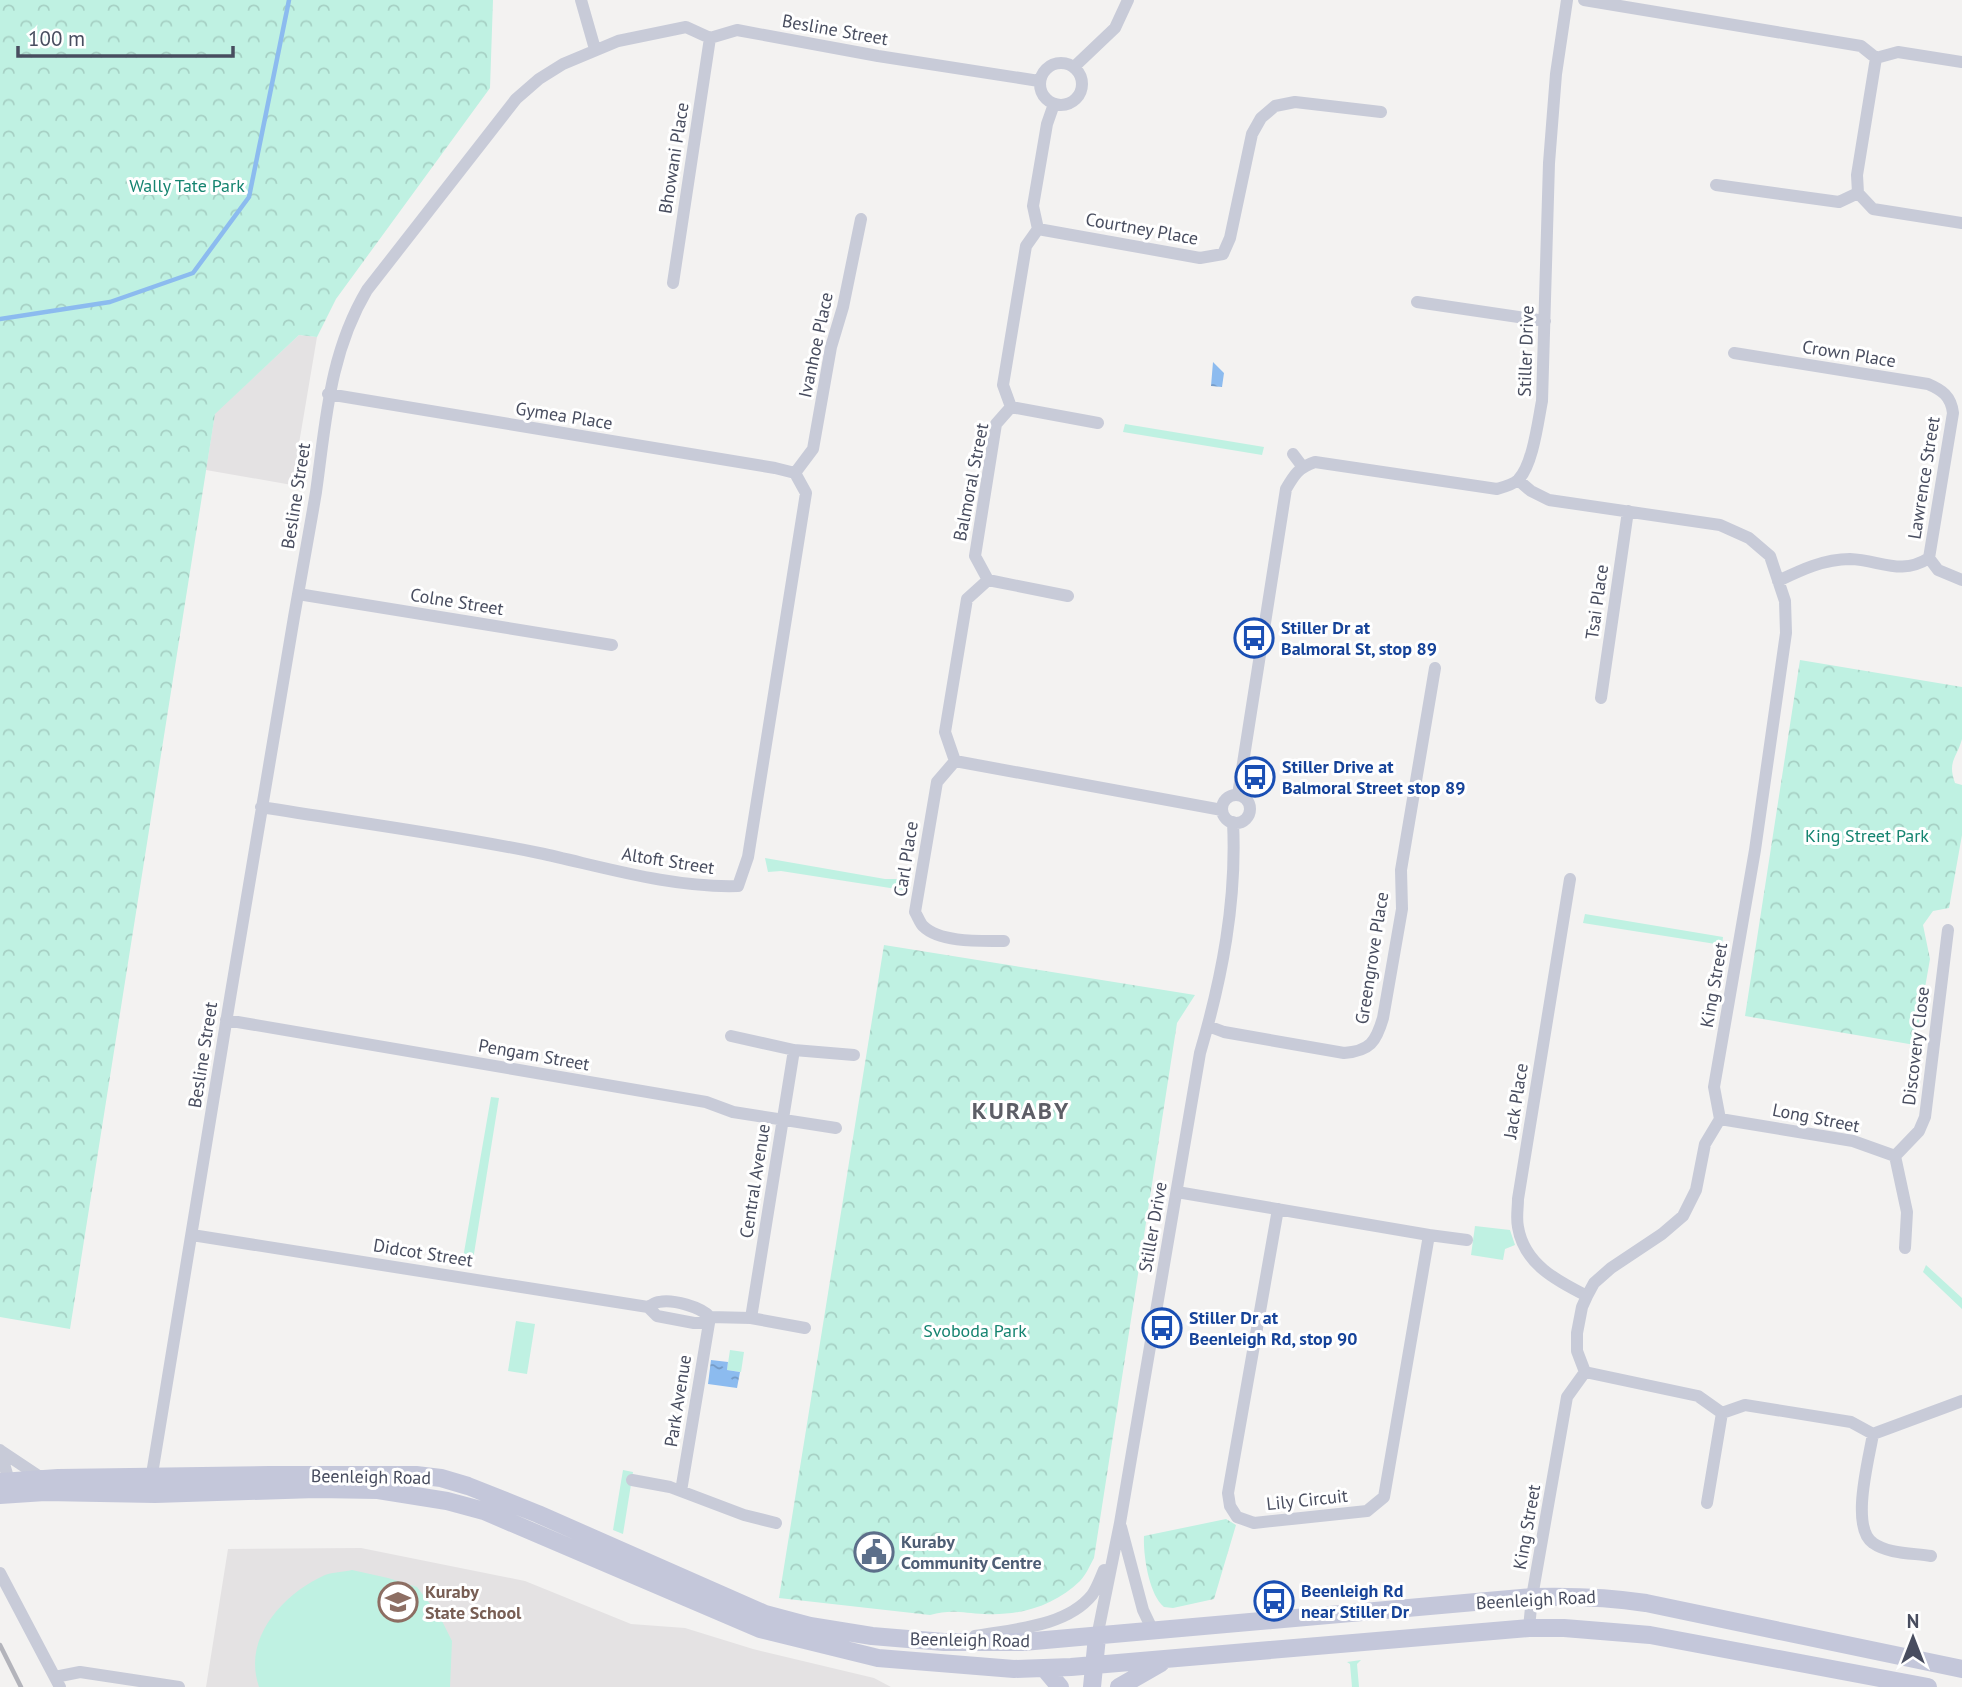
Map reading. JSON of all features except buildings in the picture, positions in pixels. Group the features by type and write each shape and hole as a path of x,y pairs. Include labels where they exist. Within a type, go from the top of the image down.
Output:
{"main road":[{"name":"Beenleigh Road","path":"3,1486 45,1492 416,1475 441,1478 538,1514 765,1614 810,1626 872,1636 944,1642 1023,1642 1532,1597 1605,1597 1646,1602 1962,1669"},
{"name":"Beenleigh Road","path":"3,1486 58,1478 154,1485 378,1490 447,1501 484,1511 760,1629 878,1658 975,1667 1044,1668 1529,1628 1564,1628 1650,1635 1928,1687"},
{"path":"1092,1687 1097,1637"},
{"path":"1119,1687 1167,1659"},
{"path":"1044,1668 1059,1687"}],"street":[{"path":"581,0 595,49"},
{"path":"1074,67 1115,28 1128,0"},
{"name":"Stiller Drive","path":"1518,480 1528,460 1542,401 1551,130 1567,0"},
{"path":"1584,0 1861,46 1876,58"},
{"name":"Besline Street","path":"154,1485 153,1468 226,1020 316,494 328,394 353,314 374,281 516,99 539,79 563,64 618,41 686,27 710,38 737,30 878,56 1039,81"},
{"name":"Bhowani Place","path":"673,283 710,38"},
{"path":"1876,58 1898,52 1962,62"},
{"path":"1876,58 1857,174 1858,193 1873,209 1962,223"},
{"path":"1062,62 1074,67 1082,80 1079,94 1068,104 1054,104 1042,95 1039,81 1050,65 1062,62"},
{"name":"Courtney Place","path":"1038,229 1200,258 1223,254 1230,238 1252,134 1261,118 1275,106 1295,102 1381,112"},
{"name":"Balmoral Street","path":"988,580 975,556 996,424 1011,407 1003,385 1026,246 1038,229 1033,206 1047,124 1054,104"},
{"path":"1717,185 1839,202 1858,193"},
{"name":"Ivanhoe Place","path":"795,473 813,449 831,347 843,307 861,219"},
{"path":"1417,302 1545,321"},
{"name":"Crown Place","path":"1734,353 1928,384 1943,391 1952,403"},
{"name":"Gymea Place","path":"328,394 795,473"},
{"name":"Lawrence Street","path":"1929,558 1953,413 1952,403"},
{"path":"1011,407 1098,423"},
{"path":"1293,454 1303,466"},
{"path":"1238,795 1286,489 1293,475 1303,466 1315,462 1497,489 1518,480"},
{"name":"Altoft Street","path":"261,807 538,853 710,887 738,886 748,857 806,494 795,473"},
{"name":"King Street","path":"1518,480 1531,491 1549,500 1720,525 1749,538 1770,556 1785,601 1786,633 1755,850 1714,1087 1720,1119"},
{"name":"Tsai Place","path":"1601,698 1628,511"},
{"path":"1778,581 1828,561 1852,559 1895,567 1916,566 1929,558 1938,570 1962,580"},
{"path":"1068,596 988,580 967,599 945,732 955,761 1222,810"},
{"name":"Colne Street","path":"298,594 611,645"},
{"name":"Greengrove Place","path":"1208,1026 1224,1032 1344,1053 1359,1052 1369,1046 1378,1035 1402,909 1401,870 1435,668"},
{"name":"Carl Place","path":"955,761 937,782 915,912 922,925 935,935 973,941 1004,941"},
{"path":"1238,795 1248,802 1249,813 1241,822 1233,822 1224,817 1222,810 1226,798 1238,795"},
{"name":"Stiller Drive","path":"1097,1637 1116,1542 1200,1053 1215,1002 1233,893 1233,822"},
{"name":"Jack Place","path":"1570,879 1518,1199 1518,1227 1525,1247 1539,1268 1555,1280 1587,1296"},
{"name":"Discovery Close","path":"1895,1156 1919,1131 1925,1117 1948,930"},
{"name":"Pengam Street","path":"226,1020 706,1102 733,1112 836,1128"},
{"path":"732,1036 794,1050 854,1055"},
{"name":"Central Avenue","path":"751,1318 794,1050"},
{"path":"1720,1119 1705,1144 1696,1190 1683,1216 1594,1283 1582,1307 1577,1351 1585,1372 1698,1396 1722,1413"},
{"name":"Long Street","path":"1720,1119 1853,1141 1895,1156"},
{"path":"1895,1156 1907,1212 1905,1248"},
{"path":"1177,1192 1466,1240"},
{"name":"Lily Circuit","path":"1278,1209 1228,1493 1230,1506 1237,1517 1254,1523 1367,1511 1384,1497 1429,1235"},
{"name":"Didcot Street","path":"192,1235 648,1307 660,1301 696,1306 710,1317 751,1318 805,1328"},
{"name":"Park Avenue","path":"681,1491 710,1317"},
{"name":"King Street","path":"1529,1628 1567,1397 1585,1372"},
{"path":"1722,1413 1745,1405 1851,1422 1873,1434 1962,1401"},
{"path":"1707,1503 1722,1413"},
{"path":"1873,1434 1862,1508 1863,1530 1874,1544 1883,1548 1931,1556"},
{"path":"1,1451 37,1475 58,1478"},
{"path":"1,1451 3,1486"},
{"path":"632,1480 681,1491 744,1515 776,1522"},
{"path":"1119,1523 1143,1610 1153,1631"},
{"path":"944,1642 1034,1625 1079,1607 1097,1588 1116,1542"},
{"path":"0,1573 58,1682 80,1672 179,1687"}],"shaded area":[{"path":"299,335 317,337 292,485 206,470 215,413"},
{"name":"Kuraby State School","path":"361,1548 525,1581 631,1624 685,1628 753,1649 874,1678 891,1687 206,1687 228,1549"}],"green space":[{"name":"Wally Tate Park","path":"0,0 493,0 490,88 336,299 317,337 299,335 215,414 70,1329 0,1317"},
{"path":"1125,424 1264,447 1262,455 1123,432"},
{"name":"King Street Park","path":"1800,660 1962,687 1962,739 1952,770 1955,783 1962,785 1962,835 1949,908 1933,911 1923,925 1930,959 1915,1045 1745,1016"},
{"path":"765,858 885,879 902,879 903,890 781,871 768,872"},
{"path":"1585,914 1723,937 1722,945 1583,923"},
{"name":"Svoboda Park","path":"884,945 1195,995 1177,1023 1094,1558 1082,1579 1070,1590 1048,1603 1023,1611 930,1615 779,1598"},
{"path":"491,1097 499,1098 473,1260 463,1258"},
{"path":"1475,1226 1510,1230 1515,1245 1505,1249 1503,1260 1471,1255"},
{"path":"1926,1265 1962,1298 1962,1309 1923,1272"},
{"path":"516,1321 535,1324 527,1374 508,1371"},
{"path":"730,1350 744,1352 741,1372 727,1370"},
{"path":"623,1470 633,1472 623,1534 613,1530"},
{"path":"1226,1519 1236,1525 1214,1599 1173,1608 1164,1607 1154,1594 1151,1584 1144,1536"},
{"path":"352,1570 417,1587 440,1617 452,1641 450,1687 259,1687 255,1669 256,1652 261,1635 281,1606 309,1583 328,1574"},
{"path":"1361,1660 1357,1664 1359,1687 1352,1687 1350,1664 1347,1662"}],"water":[{"path":"1213,362 1224,373 1222,387 1211,386"},
{"path":"711,1360 728,1362 727,1370 740,1372 737,1388 708,1384"}],"waterway":[{"path":"0,319 110,302 193,273 249,197 289,0"}],"railway":[{"path":"0,1645 21,1687"}],"place":[{"name":"Stiller Dr at Balmoral St, stop 89","path":"1254,638"},
{"name":"Stiller Drive at Balmoral Street stop 89","path":"1255,777"},
{"name":"Stiller Dr at Beenleigh Rd, stop 90","path":"1162,1328"},
{"name":"Kuraby Community Centre","path":"874,1552"},
{"name":"Beenleigh Rd near Stiller Dr","path":"1274,1601"},
{"name":"Kuraby State School","path":"398,1602"}],"district":[{"name":"KURABY","path":"1021,1111"}]}
